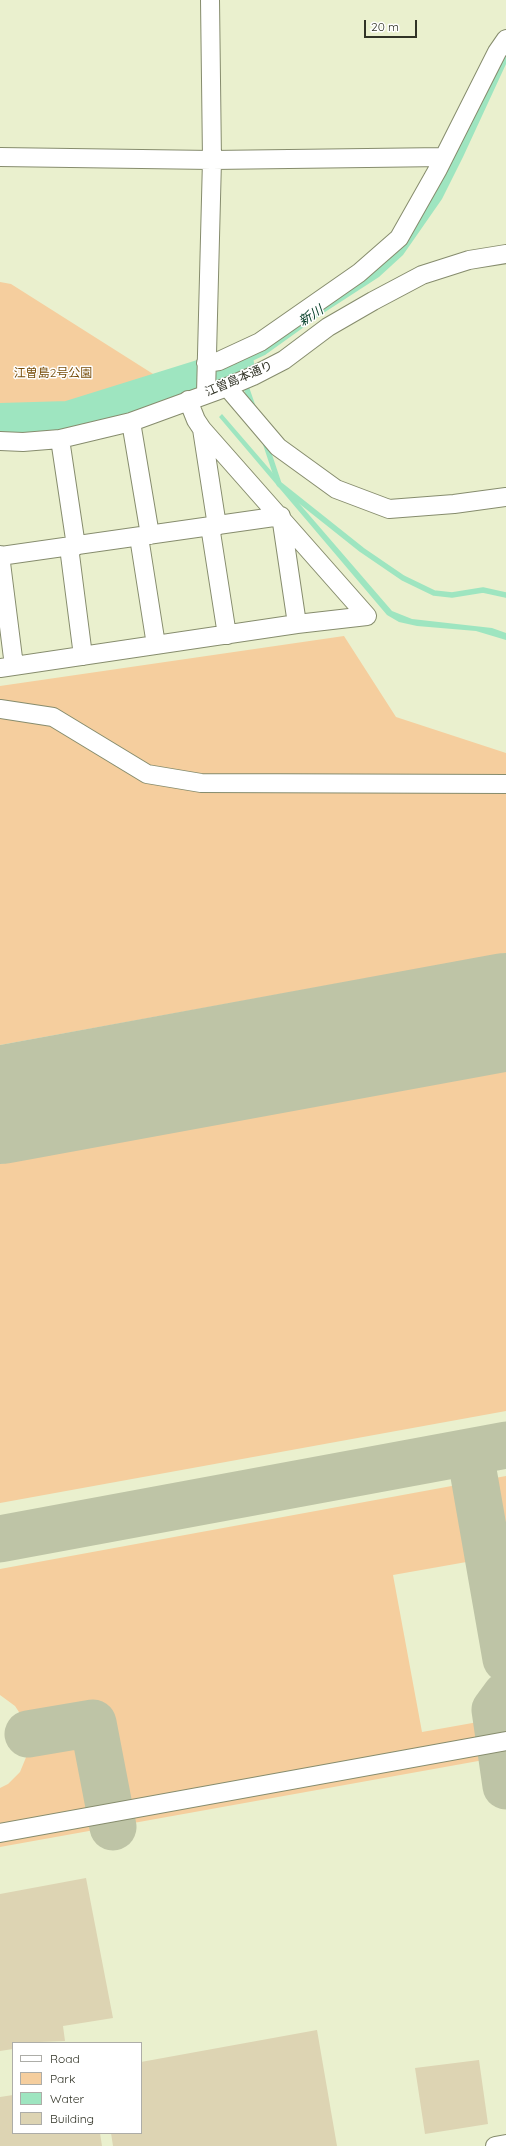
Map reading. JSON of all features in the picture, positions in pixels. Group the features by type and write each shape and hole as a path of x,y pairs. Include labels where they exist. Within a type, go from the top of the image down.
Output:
{"street":[{"path":"206,393 212,160 210,0"},
{"path":"206,363 219,361 260,342 359,273 399,238 444,157 497,52 506,39"},
{"path":"0,157 212,160 444,157"},
{"name":"江曽島本通り","path":"0,441 23,442 60,439 131,422 206,393 227,387 284,360 328,328 373,301 422,276 469,260 506,254"},
{"path":"227,387 278,447 336,489 389,509 454,504 506,497"},
{"path":"188,400 196,420 202,429 281,516 367,616 297,624 7,667 0,556 281,516"},
{"path":"131,422 145,536 156,645"},
{"path":"202,429 227,634"},
{"path":"60,439 83,656"},
{"path":"281,516 297,624"},
{"path":"0,709 53,717 147,774 201,783 506,784"},
{"path":"0,1833 506,1741"},
{"path":"495,2146 506,2144"}],"green space":[{"name":"江曽島2号公園","path":"0,282 11,284 180,391 141,405 59,426 0,428"},
{"path":"344,636 396,717 506,753 506,953 0,1045 0,686"},
{"path":"506,1071 506,1411 0,1503 0,1164"},
{"path":"506,1476 506,1555 393,1575 422,1732 506,1717 506,1756 0,1847 0,1788 8,1784 20,1772 27,1755 29,1738 25,1721 15,1706 0,1695 0,1569"}],"water":[{"path":"500,58 506,60 506,64 463,157 442,199 403,255 379,277 325,312 265,355 235,369 231,362 374,269"},
{"path":"182,382 184,388 91,418 60,425 10,428 0,427 0,420 64,416 102,407"},
{"path":"222,414 392,611 412,619 492,628 506,633 506,640 476,631 417,626 399,622 387,615 219,417"}],"building":[{"path":"86,1878 113,2018 63,2026 65,2041 12,2042 12,2049 0,2051 0,1894"},
{"path":"317,2030 337,2146 113,2146 111,2134 142,2134 142,2062"},
{"path":"479,2060 488,2124 425,2134 415,2068"},
{"path":"12,2095 12,2134 100,2134 102,2146 0,2146 0,2097"}],"waterway":[{"name":"新川","path":"500,66 506,55"},
{"path":"241,362 238,364 253,407"},
{"name":"新川","path":"0,419 68,417 238,364"},
{"path":"265,442 279,484 362,550 403,578 434,593 452,595 483,590 506,595"}],"taxiway":[{"path":"0,1539 506,1445"},
{"path":"470,1453 506,1659"},
{"path":"506,1695 495,1710 506,1786"},
{"path":"28,1734 93,1723 113,1827"}],"runway":[{"path":"0,1105 506,1012"}]}
